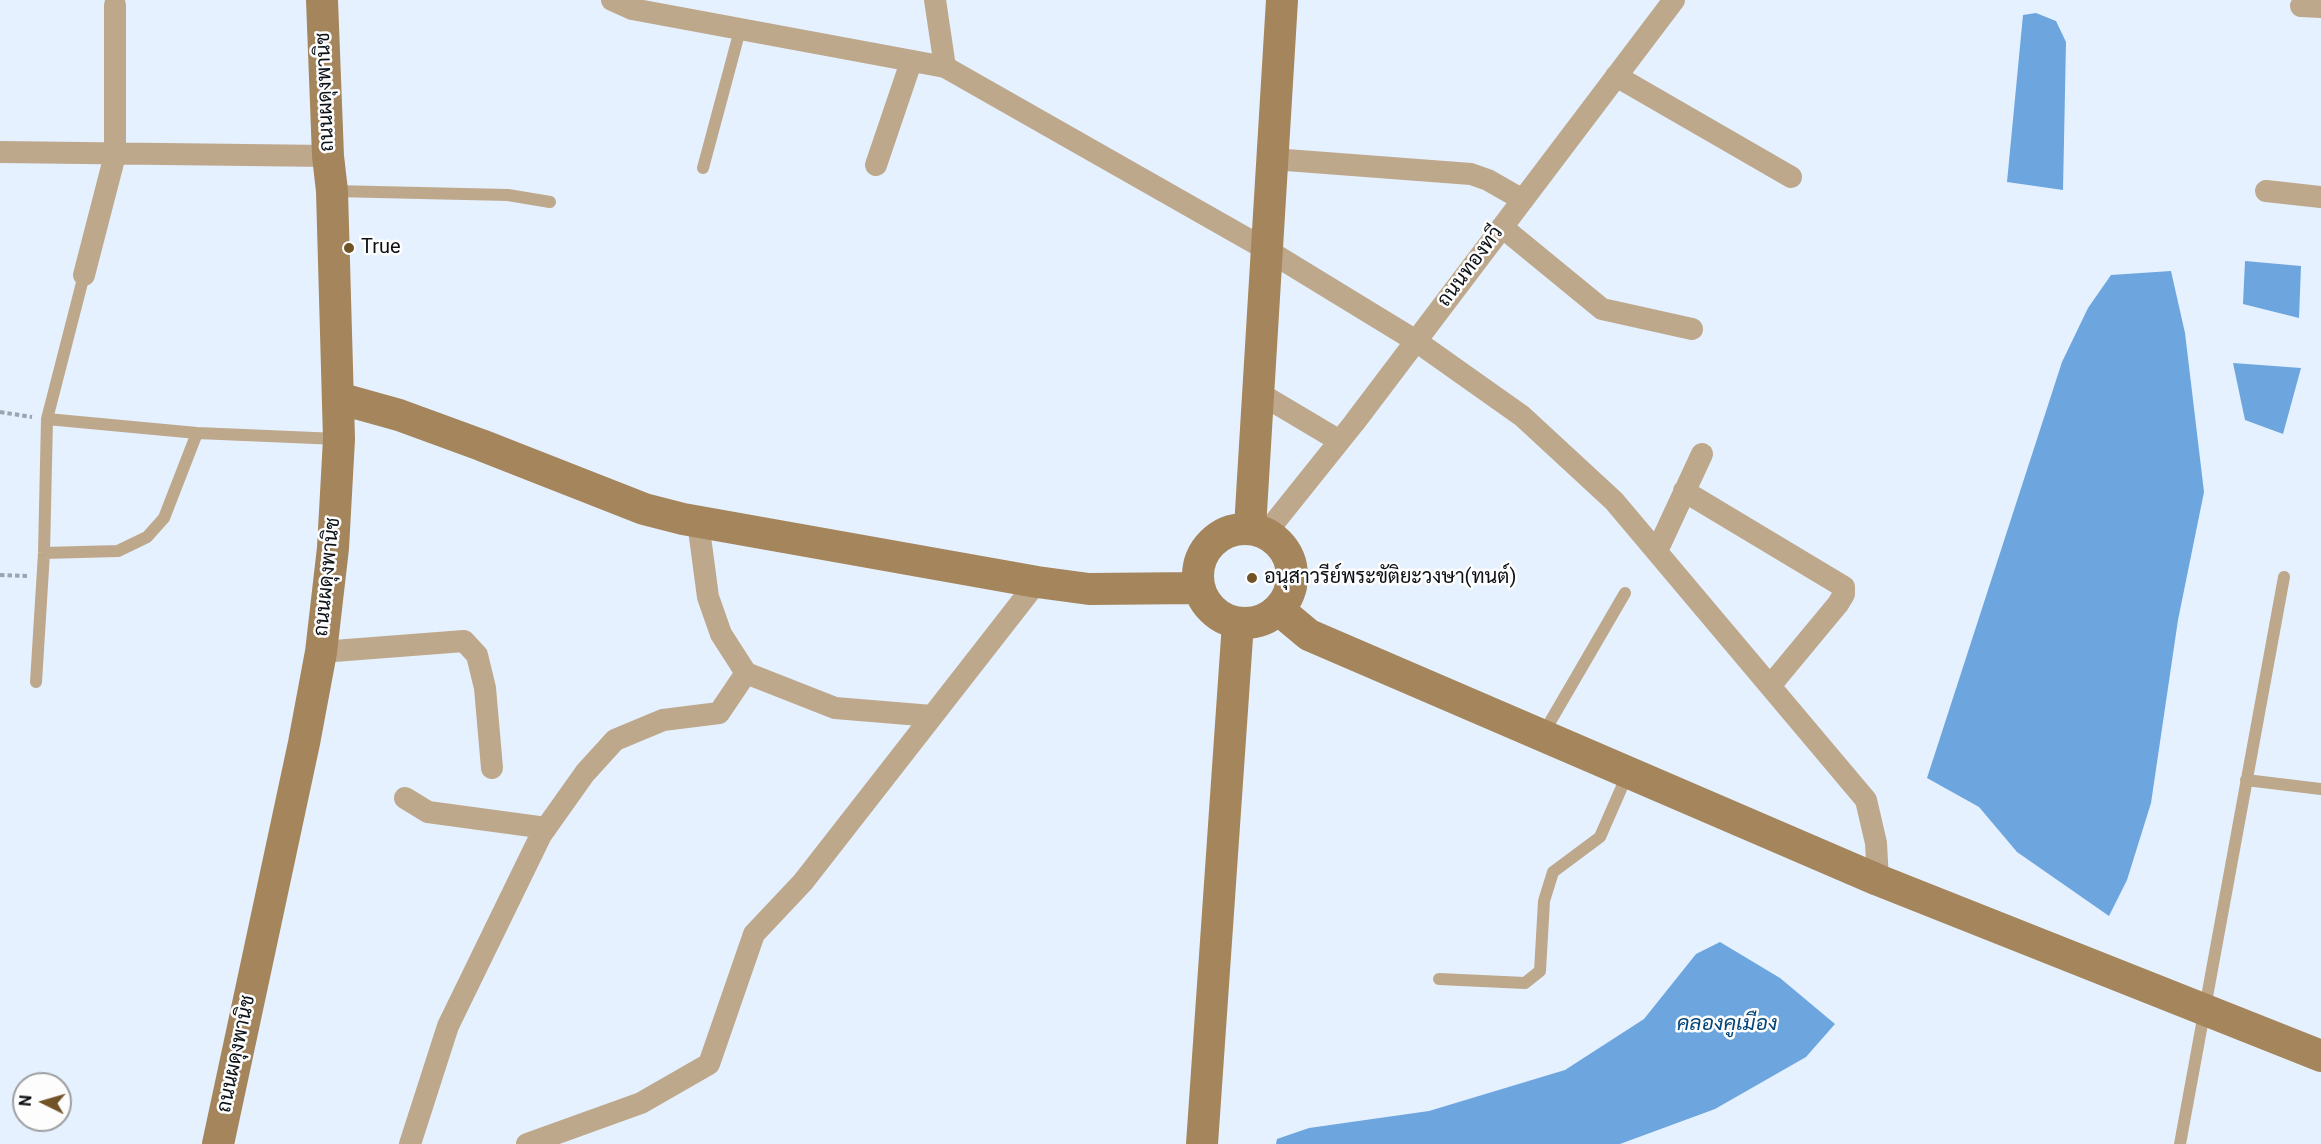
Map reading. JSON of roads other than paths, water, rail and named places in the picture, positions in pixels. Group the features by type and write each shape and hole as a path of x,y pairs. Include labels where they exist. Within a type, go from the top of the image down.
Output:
{"street":[{"name":"ถนนผดุงพานิช","path":"218,1144 304,743 321,652 333,548 339,439 332,191 328,156 322,0"},
{"path":"612,0 633,9 945,67 1267,250 1416,341 1522,416 1614,501 1657,551 1866,800 1876,843 1878,880"},
{"path":"935,0 945,67"},
{"path":"1258,530 1258,393 1282,0"},
{"name":"ถนนทองทวี","path":"1258,530 1338,440 1416,341 1674,0"},
{"path":"84,275 115,155 116,5"},
{"path":"876,165 911,62"},
{"path":"1616,76 1791,177"},
{"path":"0,152 328,156"},
{"path":"1273,159 1471,174 1488,180 1523,200"},
{"path":"2266,191 2321,197"},
{"path":"1502,227 1602,309 1692,329"},
{"path":"1258,393 1338,440"},
{"path":"338,398 399,415 644,509 698,522 1089,589 1199,588"},
{"path":"1657,551 1702,454"},
{"path":"1684,491 1844,587 1845,594 1838,604 1770,686"},
{"path":"698,522 708,597 721,634 746,673 836,708 932,716"},
{"path":"1237,528 1258,530 1277,540 1287,553 1292,569 1288,596 1279,610 1254,623 1238,623 1222,618 1209,608 1199,588 1198,565 1205,549 1221,534 1237,528"},
{"path":"527,1144 641,1103 709,1064 754,934 803,882 1038,582"},
{"path":"1279,610 1309,635 1878,880 2321,1056"},
{"path":"1202,1144 1238,623"},
{"path":"321,652 464,641 477,655 485,688 492,768"},
{"path":"410,1144 448,1026 546,828 585,773 615,740 663,720 719,713 746,673"},
{"path":"405,798 428,812 546,828"}],"lane":[{"path":"703,168 740,30"},
{"path":"332,191 507,195 550,202"},
{"path":"36,682 44,553 47,419 84,275"},
{"path":"47,419 197,433 339,439"},
{"path":"44,553 118,551 147,537 164,518 197,433"},
{"path":"2180,1144 2284,577"},
{"path":"1542,735 1625,593"},
{"path":"1439,979 1525,983 1540,971 1544,901 1553,872 1600,837 1628,772"},
{"path":"2246,780 2321,789"}],"water":[{"path":"2036,13 2056,21 2066,42 2063,190 2007,182 2023,15"},
{"path":"2245,261 2301,266 2299,318 2243,304"},
{"path":"2171,271 2185,333 2204,492 2178,620 2151,803 2127,880 2109,916 2017,852 1979,807 1927,778 2062,362 2088,308 2111,275"},
{"path":"2233,363 2301,368 2283,434 2245,420"},
{"name":"คลองคูเมือง","path":"1720,942 1780,978 1835,1024 1806,1057 1715,1109 1620,1144 1276,1144 1277,1139 1309,1128 1429,1111 1565,1070 1644,1019 1696,954"}],"place":[{"name":"True","path":"349,248"},
{"name":"อนุสาวรีย์พระขัติยะวงษา(ทนต์)","path":"1252,578"}]}
